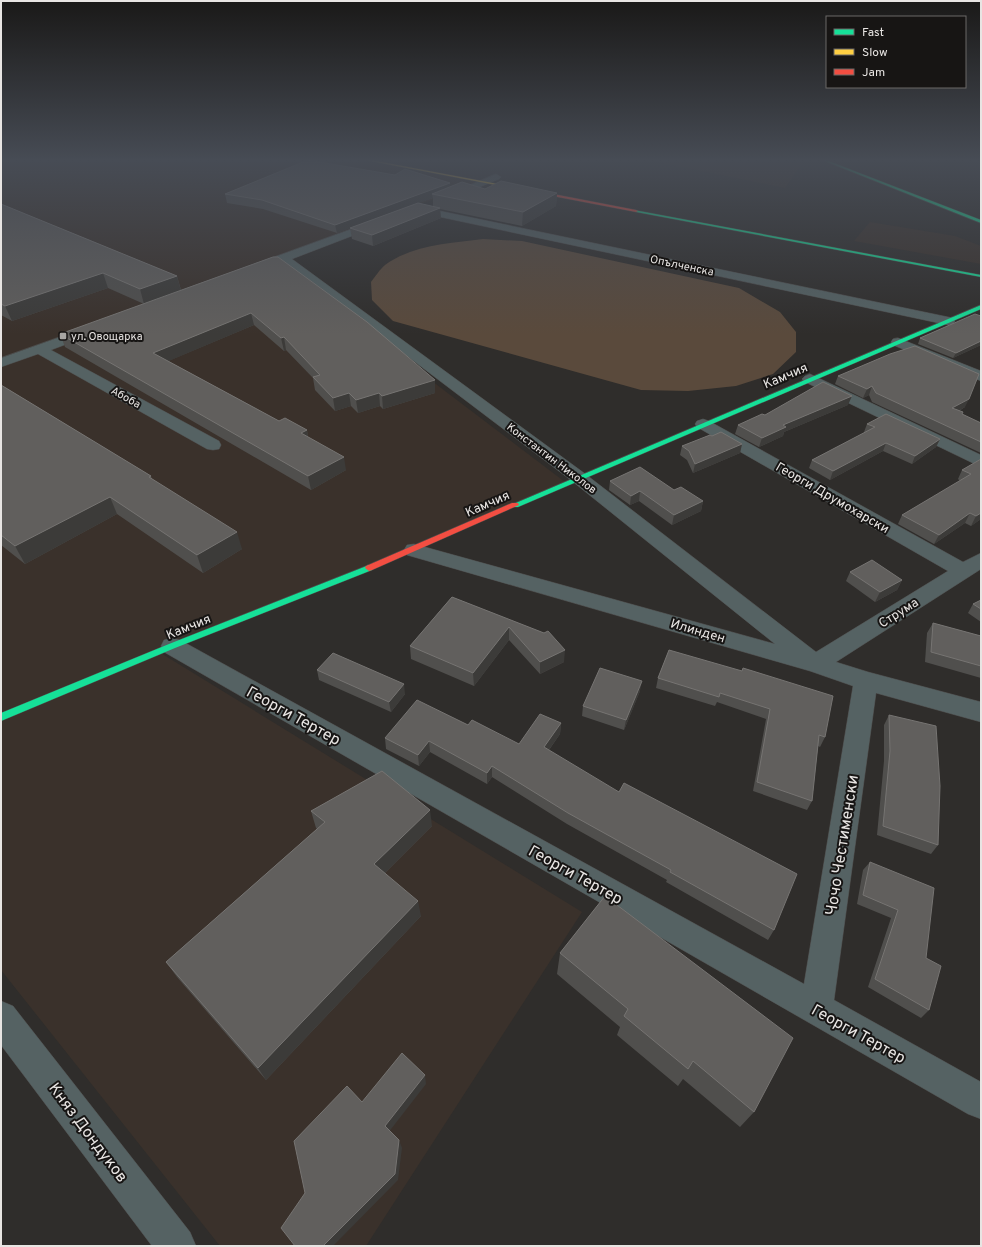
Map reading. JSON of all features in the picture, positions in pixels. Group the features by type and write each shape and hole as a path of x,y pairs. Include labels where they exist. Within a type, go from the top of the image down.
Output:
{"main road":[{"path":"689,218 981,276"},
{"path":"704,218 981,269"},
{"path":"969,218 981,222"},
{"name":"Камчия","path":"1,717 172,646 414,550 578,477 703,424 948,321 975,314 981,307"}],"street":[{"name":"Опълченска","path":"446,218 948,321"},
{"path":"261,267 387,220"},
{"name":"Константин Николов","path":"284,258 578,477 815,664"},
{"path":"1,363 105,325"},
{"path":"898,342 981,376"},
{"name":"Абоба","path":"38,349 213,445"},
{"path":"810,379 981,462"},
{"name":"Георги Друмохарски","path":"703,424 963,571"},
{"name":"Илинден","path":"414,550 815,664 866,681 981,712"},
{"name":"Струма","path":"815,664 981,560"},
{"name":"Георги Тертер","path":"172,646 981,1101"},
{"name":"Чочо Честименски","path":"816,1009 866,681"},
{"name":"Княз Дондуков","path":"1,1018 176,1246"}],"shaded area":[{"path":"1,218 382,218 271,259 565,482 159,652 582,912 366,1246 220,1246 1,970"},
{"path":"870,222 955,236 981,246 981,264 854,241"},
{"path":"483,239 522,241 739,288 780,312 796,332 796,352 773,374 736,386 688,391 641,390 393,321 372,300 371,282 385,265 396,258 419,249 432,246"}],"building":[{"path":"1,218 36,218 177,276 140,289 103,273 5,306 1,304"},
{"path":"315,218 354,218 335,225"},
{"path":"377,218 414,218 372,235 350,228"},
{"path":"273,257 278,257 367,322 435,380 382,396 379,393 356,400 349,393 333,398 313,377 320,375 284,337 281,338 251,313 153,353 279,421 285,418 307,430 301,433 344,457 308,476 60,334"},
{"path":"975,314 981,316 981,341 956,353 920,338"},
{"path":"915,346 979,374 969,399 952,408 963,412 962,414 981,423 981,442 876,393 872,386 867,389 838,376 890,354"},
{"path":"823,382 852,396 783,425 786,427 762,438 738,425 762,414 765,415"},
{"path":"1,385 151,476 149,477 237,532 197,555 110,497 15,546 1,535"},
{"path":"886,414 940,439 915,456 886,443 833,471 812,460 875,427 867,424"},
{"path":"721,432 742,444 695,464 689,451 682,446 710,435 712,436"},
{"path":"981,459 981,513 976,516 970,513 939,535 902,515 971,474 962,470"},
{"path":"640,467 674,490 681,487 703,501 674,515 640,491 631,496 610,481"},
{"path":"872,560 902,580 880,592 850,572"},
{"path":"452,597 544,633 548,631 565,650 540,662 509,627 473,673 410,646"},
{"path":"981,600 981,609 973,604"},
{"path":"933,623 981,636 981,666 931,652"},
{"path":"669,650 742,671 743,668 833,696 825,737 819,735 812,801 757,782 770,709 720,693 719,697 658,678"},
{"path":"333,653 404,684 389,702 317,670"},
{"path":"600,668 642,681 626,720 583,706"},
{"path":"417,700 468,725 472,720 519,744 540,714 561,723 544,747 619,792 624,783 797,874 774,930 670,872 671,870 568,813 492,766 487,773 429,741 418,755 385,738"},
{"path":"889,715 936,726 940,786 938,845 883,826 890,751"},
{"path":"382,771 430,810 374,864 418,901 258,1068 166,962 325,822 311,811"},
{"path":"870,862 934,888 926,958 941,966 929,1010 875,979 898,910 863,895"},
{"path":"605,896 793,1038 754,1112 693,1061 688,1069 624,1016 628,1009 560,953"},
{"path":"402,1053 425,1075 385,1126 399,1140 395,1174 323,1246 295,1246 281,1228 305,1193 294,1141 347,1086 362,1102"}],"traffic: fast":[{"path":"674,218 981,276"},
{"path":"971,218 981,222"},
{"path":"515,505 981,307"},
{"path":"1,717 172,646 369,568"}],"traffic: jam":[{"path":"369,568 515,505"}],"place":[{"name":"ул. Овощарка","path":"63,336"}]}
